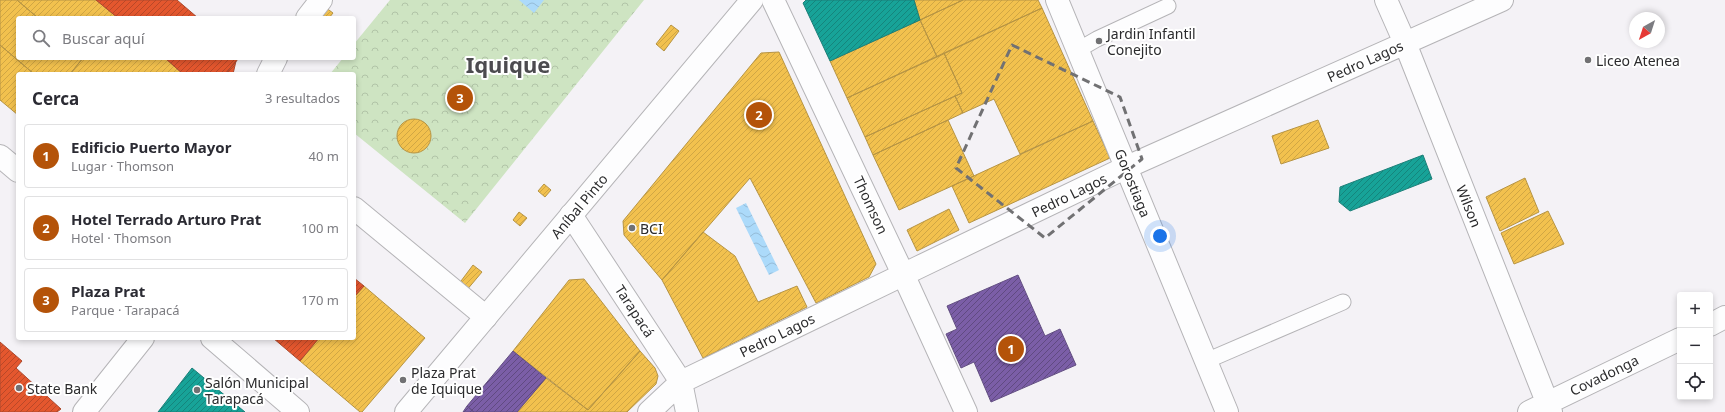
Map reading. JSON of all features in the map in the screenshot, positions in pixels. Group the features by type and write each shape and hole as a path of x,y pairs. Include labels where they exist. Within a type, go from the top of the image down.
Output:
{"street":[{"name":"Aníbal Pinto","path":"406,412 752,0"},
{"name":"Thomson","path":"773,0 903,274 966,412"},
{"name":"Gorostiaga","path":"1057,0 1227,412"},
{"name":"Wilson","path":"1386,0 1405,43 1542,409"},
{"name":"Pedro Lagos","path":"649,412 681,382 903,274 1127,167 1502,0"},
{"path":"269,72 275,60"},
{"path":"0,156 16,169"},
{"path":"356,210 486,317"},
{"name":"Tarapacá","path":"571,216 681,382 687,412"},
{"path":"1713,324 1725,318"},
{"path":"84,412 141,340"},
{"path":"214,340 298,412"},
{"name":"Covadonga","path":"1542,409 1677,341"}],"lane":[{"path":"1078,50 1097,39 1168,6"},
{"path":"1206,362 1343,302"}],"highlighted area":[{"path":"1012,45 1120,97 1142,159 1045,238 956,168"}],"green space":[{"path":"390,0 644,0 465,223 356,135 356,72 332,72 341,60 356,60 356,42"}],"water":[{"path":"519,0 544,0 534,13"},
{"path":"746,203 779,270 769,275 736,208"}],"building: Viviendas":[{"path":"0,0 17,0 36,16 16,16 16,59 0,45"},
{"path":"17,0 96,0 116,16 36,16"},
{"path":"914,0 963,0 920,20"},
{"path":"963,0 1038,0 1042,8 937,57 920,20"},
{"path":"325,7 333,13 331,16 318,16"},
{"path":"1042,8 1093,121 1020,154 994,99 963,113 955,96 962,93 944,53"},
{"path":"920,20 937,57 847,98 830,61"},
{"path":"671,25 679,31 664,51 656,44"},
{"path":"0,45 32,72 16,72 16,113 0,100"},
{"path":"779,52 876,264 869,277 816,303 750,178 662,280 624,235 623,221 761,53"},
{"path":"944,53 962,93 865,137 847,98"},
{"path":"18,60 81,60 72,72 32,72"},
{"path":"81,60 167,60 181,72 72,72"},
{"path":"955,96 963,113 873,155 865,137"},
{"path":"414,119 420,120 426,124 430,130 430,142 426,148 420,152 414,153 408,152 402,148 398,142 397,136 398,130 402,124 408,120"},
{"path":"948,120 974,176 899,210 873,155"},
{"path":"1318,120 1329,148 1281,164 1272,136"},
{"path":"1093,121 1110,158 969,223 952,186"},
{"path":"1525,178 1539,212 1500,231 1486,197"},
{"path":"544,184 551,190 545,197 538,191"},
{"path":"949,209 959,230 917,251 907,230"},
{"path":"1548,211 1564,244 1514,264 1501,233"},
{"path":"519,212 527,218 520,226 513,220"},
{"path":"703,232 735,256 758,302 797,286 807,307 703,358 662,280"},
{"path":"473,265 482,272 466,291 458,285"},
{"path":"584,279 640,351 588,410 513,351 569,280"},
{"path":"364,286 425,338 362,412 360,412 300,361 317,340 356,340 356,295"},
{"path":"640,351 655,368 658,376 656,384 627,412 517,412 546,378 588,410"}],"building: Comercios":[{"path":"96,0 177,0 196,16 116,16"},
{"path":"167,60 237,60 227,72 181,72"},
{"path":"236,61 233,72 227,72"},
{"path":"356,280 364,286 356,295"},
{"path":"275,340 317,340 300,361"},
{"name":"State Bank","path":"0,342 22,361 16,368 61,409 57,412 0,412"}],"building: Oficinas":[{"path":"1018,275 1045,336 1060,329 1076,365 991,402 974,362 961,368 946,334 957,329 947,306"},
{"path":"513,351 546,378 517,412 474,412 467,406"},
{"path":"467,406 474,412 463,412"}],"building: Público":[{"path":"806,0 914,0 920,20 830,61 803,3"},
{"path":"1423,155 1432,179 1350,211 1339,202 1340,187"},
{"name":"Salón Municipal Tarapacá","path":"192,368 245,412 158,412"}],"place":[{"name":"Jardin Infantil Conejito","path":"1099,41"},
{"name":"Liceo Atenea","path":"1588,60"},
{"name":"Plaza Prat","path":"460,98"},
{"name":"Hotel Terrado Arturo Prat","path":"759,115"},
{"name":"BCI","path":"632,228"},
{"name":"Edificio Puerto Mayor","path":"1011,349"},
{"name":"Plaza Prat de Iquique","path":"403,380"},
{"name":"State Bank","path":"19,388"},
{"name":"Salón Municipal Tarapacá","path":"197,390"}],"district":[{"name":"Iquique","path":"508,64"}]}
